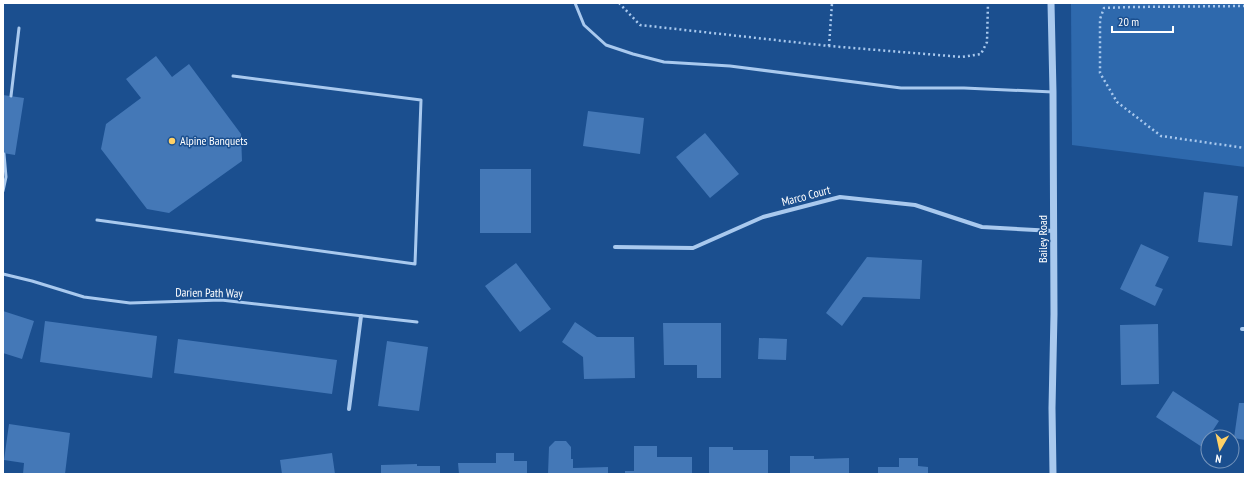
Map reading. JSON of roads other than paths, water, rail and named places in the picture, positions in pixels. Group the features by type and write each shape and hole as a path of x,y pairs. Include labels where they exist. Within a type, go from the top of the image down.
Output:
{"street":[{"name":"Bailey Road","path":"1051,3 1054,231 1052,408 1053,474"},
{"name":"Marco Court","path":"615,247 693,248 763,217 840,197 915,205 982,227 1054,231"},
{"path":"349,409 361,316"}],"lane":[{"path":"575,3 584,24 606,45 664,62 730,66 901,88 964,88 1053,92"},
{"path":"11,96 19,28"},
{"path":"97,220 415,264 421,100 233,76"},
{"path":"3,191 6,177 4,154"},
{"name":"Darien Path Way","path":"3,274 84,297 130,303 222,300 417,322"}],"place":[{"name":"Alpine Banquets","path":"172,141"}]}
